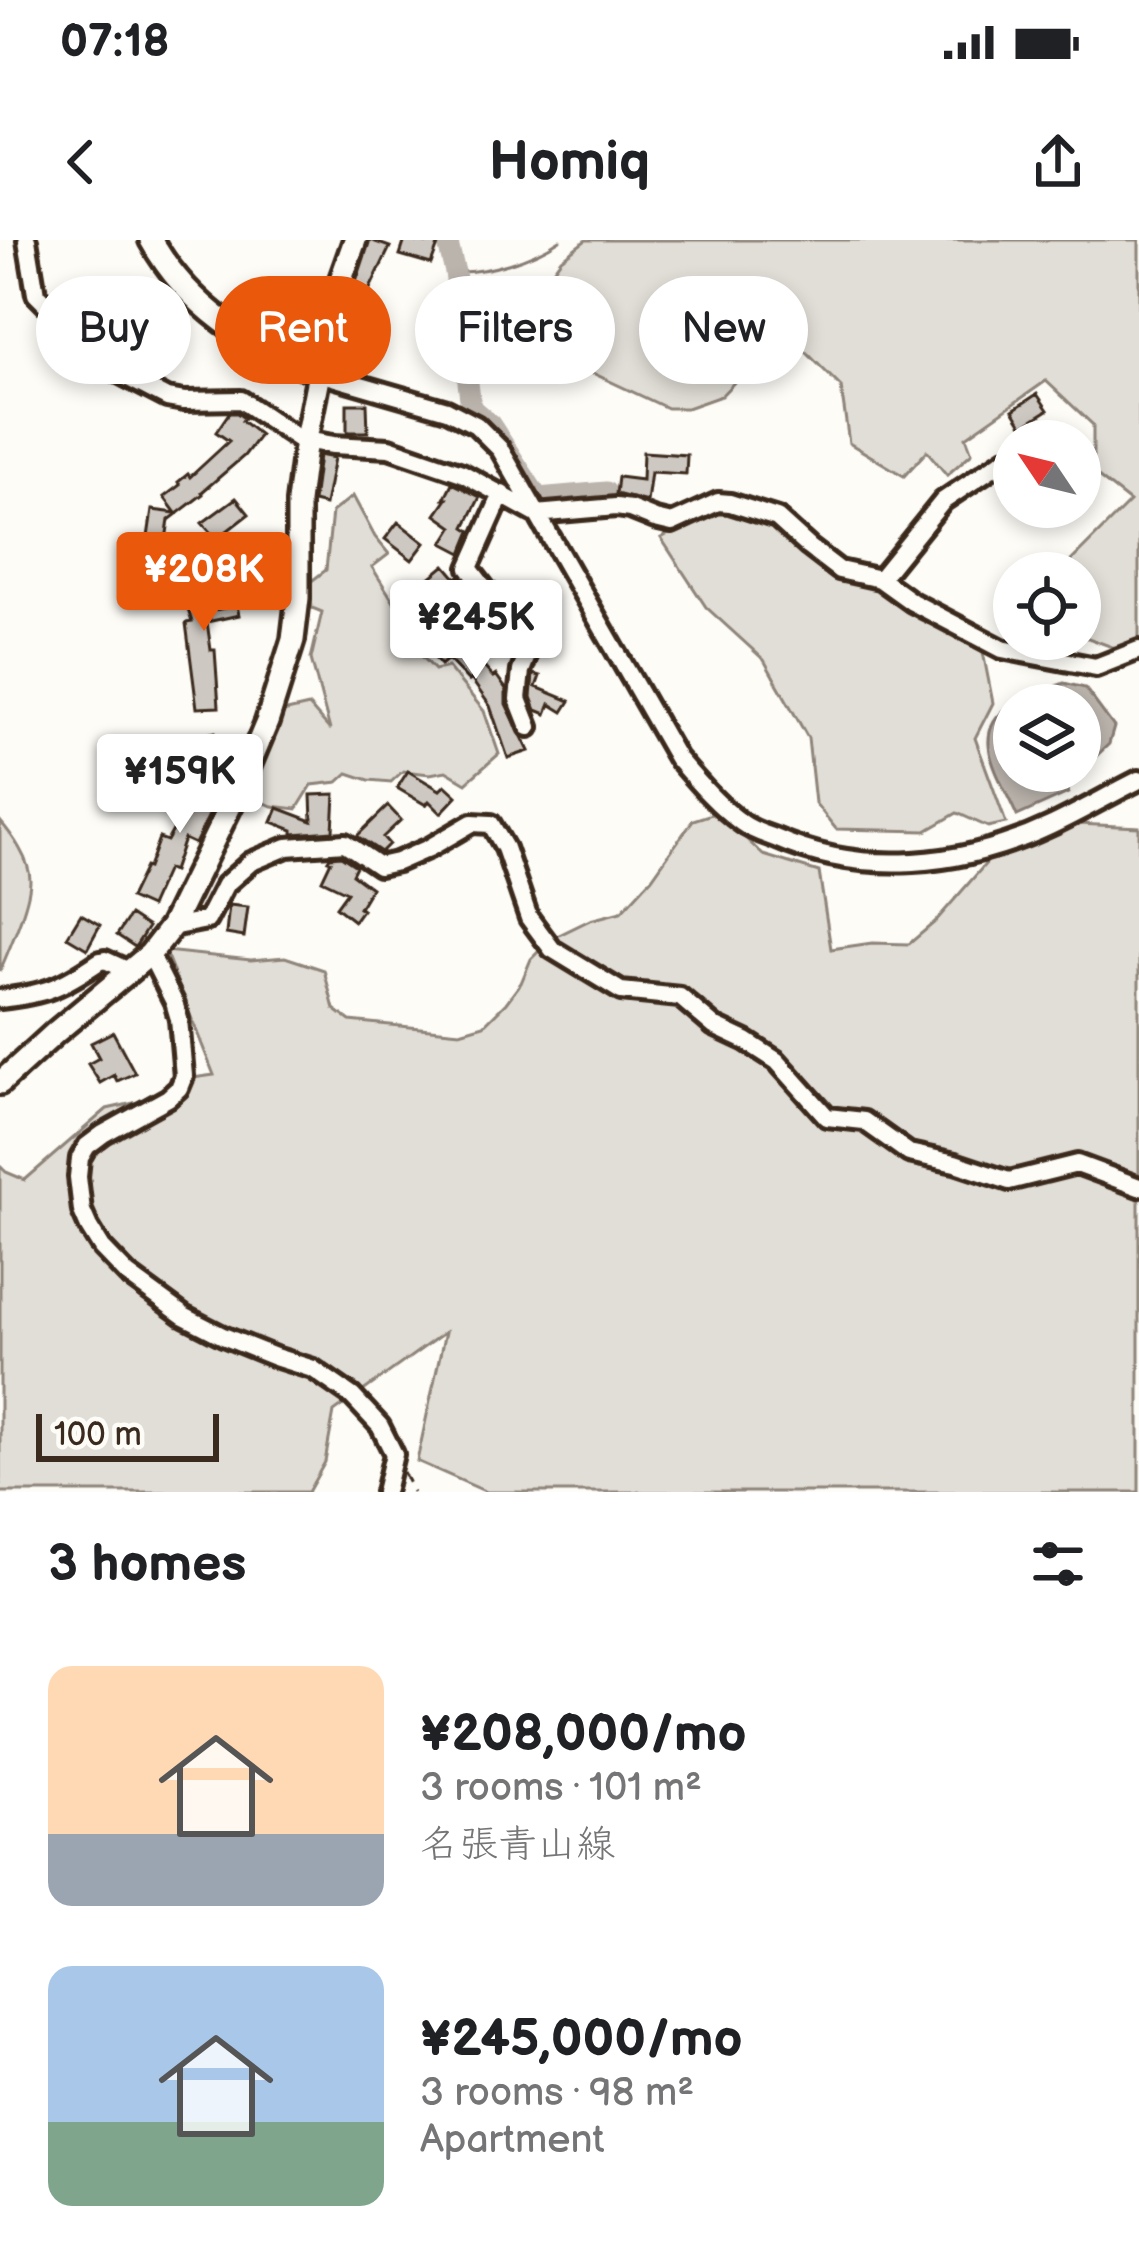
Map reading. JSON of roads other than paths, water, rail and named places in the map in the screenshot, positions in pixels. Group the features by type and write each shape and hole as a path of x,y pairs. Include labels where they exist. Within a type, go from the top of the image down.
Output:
{"main road":[{"path":"151,240 188,293 215,317"},
{"path":"342,276 355,240"},
{"path":"0,1083 150,954 171,927 241,784 293,640 298,502 317,384"}],"street":[{"path":"27,240 36,294 111,369 166,398 241,400 299,439 389,448 462,473 536,514 616,507 671,523 718,502 730,503 777,518 839,571 880,579 912,602 1002,649 1096,667 1139,650"},
{"path":"357,384 447,410 476,425 500,449 677,758 744,825 816,853 879,864 914,864 995,847 1047,828 1139,780"},
{"path":"880,579 943,501 993,467"},
{"path":"502,494 469,568 496,603 535,638 521,671 518,699 529,727"},
{"path":"171,927 207,920 225,885 251,862 287,847 345,843 379,866 429,848 472,823 491,824 505,848 529,918 552,949 621,991 680,997 714,1026 777,1061 827,1117 864,1121 908,1153 1009,1181 1077,1164 1139,1187"},
{"path":"150,954 179,1019 184,1076 168,1098 87,1146 78,1178 82,1211 102,1247 128,1276 184,1316 240,1343 313,1369 352,1396 380,1426 394,1454 385,1492"},
{"path":"0,999 48,992 100,961 129,971"}],"waterway":[{"path":"447,240 471,408 490,424 538,498 606,492"},
{"path":"455,272 509,264 560,240"}]}
